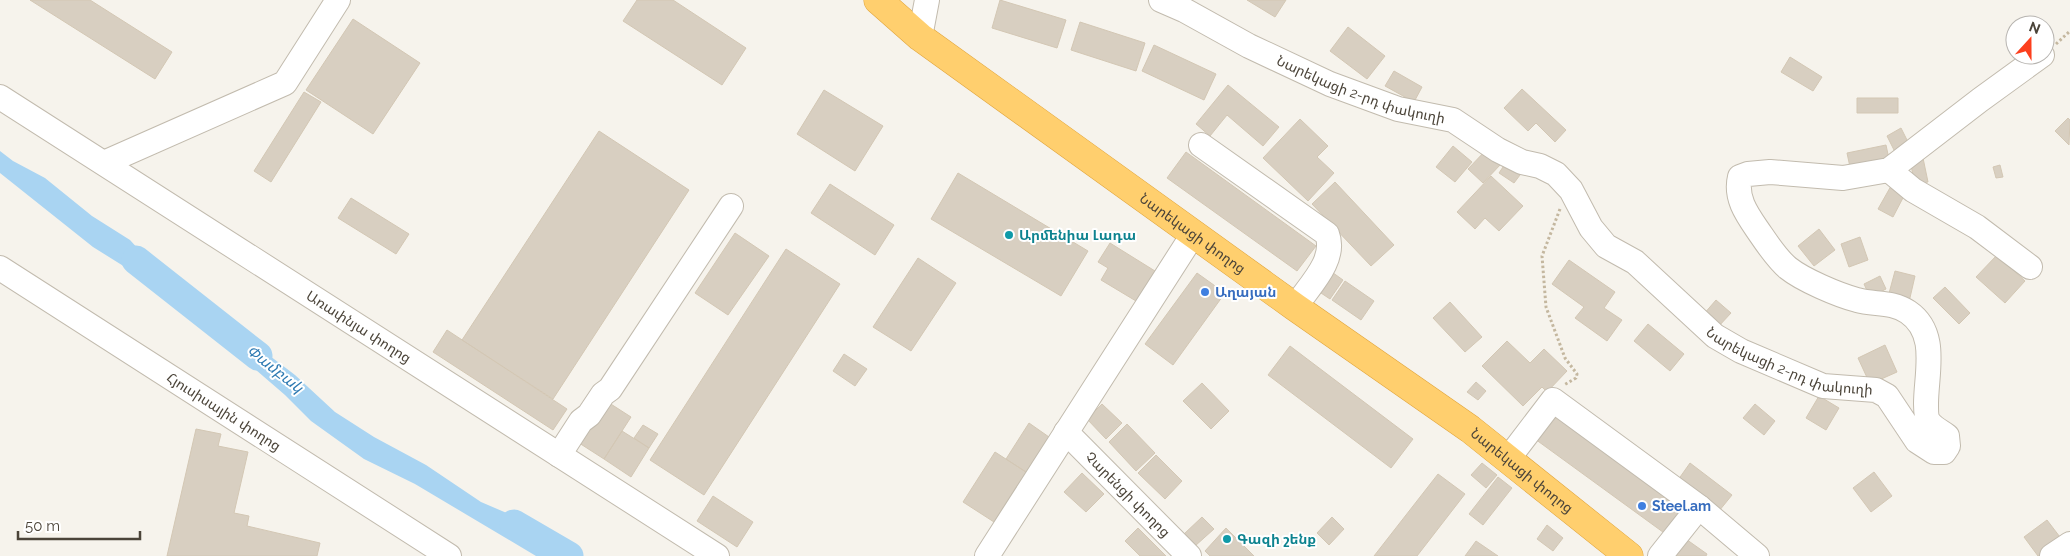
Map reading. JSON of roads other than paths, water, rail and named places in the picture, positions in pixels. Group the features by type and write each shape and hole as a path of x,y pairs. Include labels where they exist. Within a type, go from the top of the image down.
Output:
{"highway":[{"name":"Նարեկացի փողոց","path":"878,0 920,36 1294,307 1470,429 1629,556"}],"street":[{"path":"104,163 285,83 338,0"},
{"path":"920,36 927,0"},
{"name":"Նարեկացի 2-րդ փակուղի","path":"1161,0 1184,10 1250,46 1330,84 1398,109 1453,120 1498,150 1522,162 1540,166 1556,174 1571,190 1591,228 1606,246 1635,262 1715,336 1740,351 1823,386 1876,390 1887,396 1917,441 1934,452 1944,452 1948,446 1947,436 1929,422 1926,412 1930,348 1925,334 1918,324 1909,313 1896,306 1856,300 1799,276 1786,266 1751,221 1740,200 1738,187 1740,177 1748,174 1770,172 1843,178 1889,170 2028,65"},
{"name":"Առափնյա փողոց","path":"0,97 717,556"},
{"path":"1201,145 1327,234 1330,242 1330,251 1326,262 1294,307"},
{"path":"1889,170 1913,190 1976,227 2030,267"},
{"path":"559,455 581,421 589,415 603,394 610,389 731,206"},
{"path":"987,556 1194,234"},
{"name":"Հյուսիսային փողոց","path":"0,268 449,556"},
{"path":"1508,459 1553,400 1699,507 1757,556"},
{"name":"Չարենցի փողոց","path":"1066,432 1189,556"},
{"path":"1660,556 1699,507"},
{"path":"2052,556 2070,544"}],"water":[{"path":"0,151 13,161 45,178 92,216 130,240 160,273 167,286 188,301 218,329 246,338 263,348 335,412 374,437 426,465 481,502 509,514 548,544 570,556 536,556 415,484 364,459 311,421 285,395 219,338 195,324 163,294 133,272 93,247 0,173"}],"waterway":[{"name":"Փամբակ","path":"136,260 258,356"},
{"name":"Փամբակ","path":"514,524 569,556"}],"place":[{"name":"Արմենիա Լադա","path":"1009,235"},
{"name":"Աղայան","path":"1205,292"},
{"name":"Steel.am","path":"1642,506"},
{"name":"Գազի շենք","path":"1227,539"}]}
